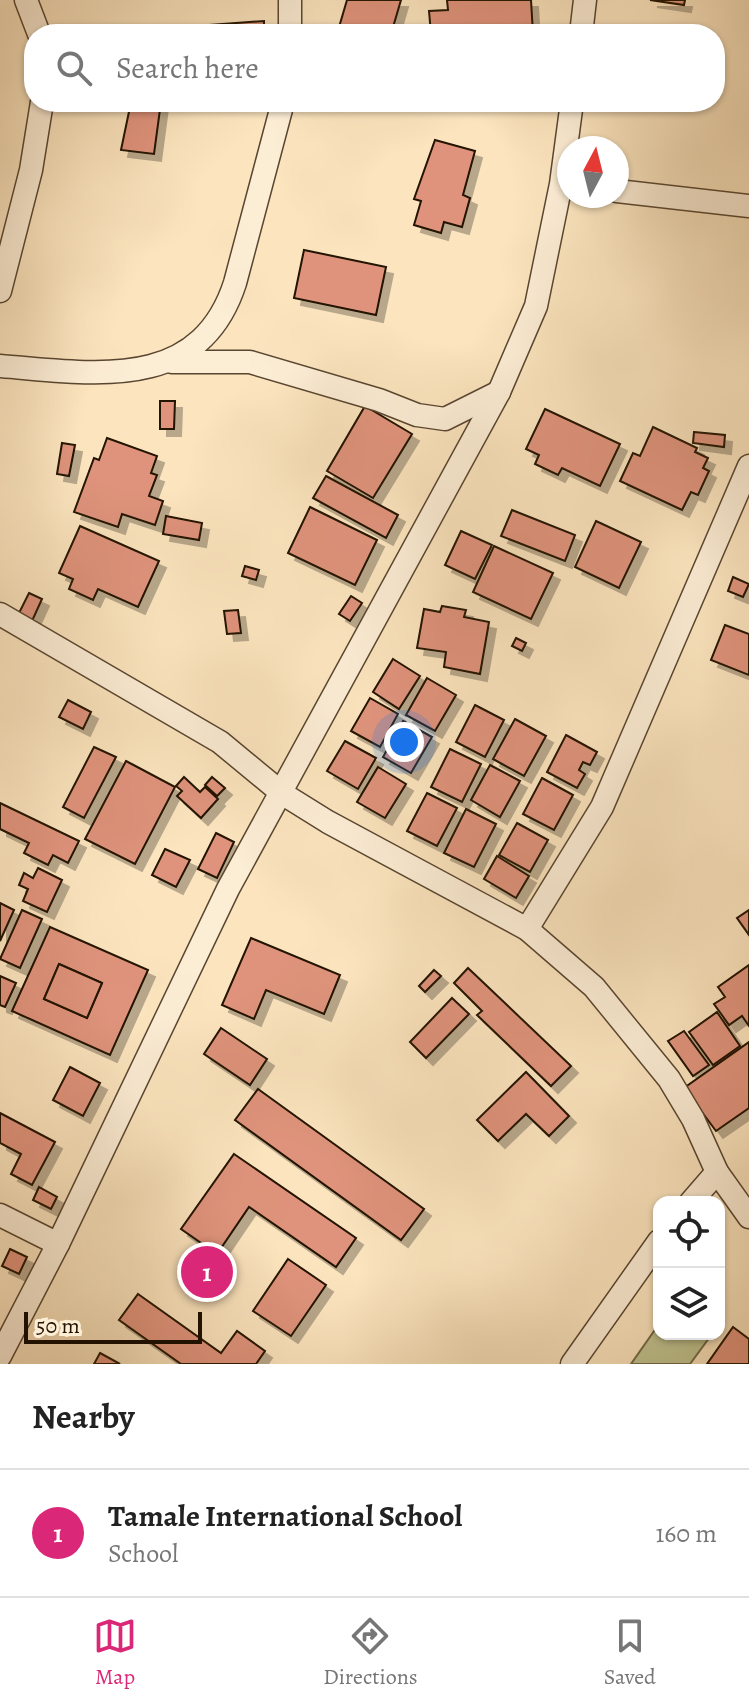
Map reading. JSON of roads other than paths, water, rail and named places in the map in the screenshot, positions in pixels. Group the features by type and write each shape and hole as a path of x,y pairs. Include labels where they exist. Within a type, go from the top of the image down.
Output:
{"street":[{"path":"26,0 35,24"},
{"path":"290,0 290,24"},
{"path":"582,24 585,0"},
{"path":"0,291 31,170 40,112"},
{"path":"168,362 190,350 227,308 281,112"},
{"path":"569,136 571,112"},
{"path":"629,192 749,206"},
{"path":"0,1356 58,1244 228,889 283,794 313,728 499,392 536,306 559,208"},
{"path":"0,366 116,373 168,362 250,362 379,400 417,415 445,419 499,392"},
{"path":"527,929 602,807 749,466"},
{"path":"0,614 220,742 283,794 527,929 594,987 669,1079 693,1119 717,1172 749,1217"},
{"path":"696,1196 717,1172"},
{"path":"0,1215 58,1244"},
{"path":"572,1364 653,1249"}],"place":[{"name":"Tamale International School","path":"207,1272"}]}
